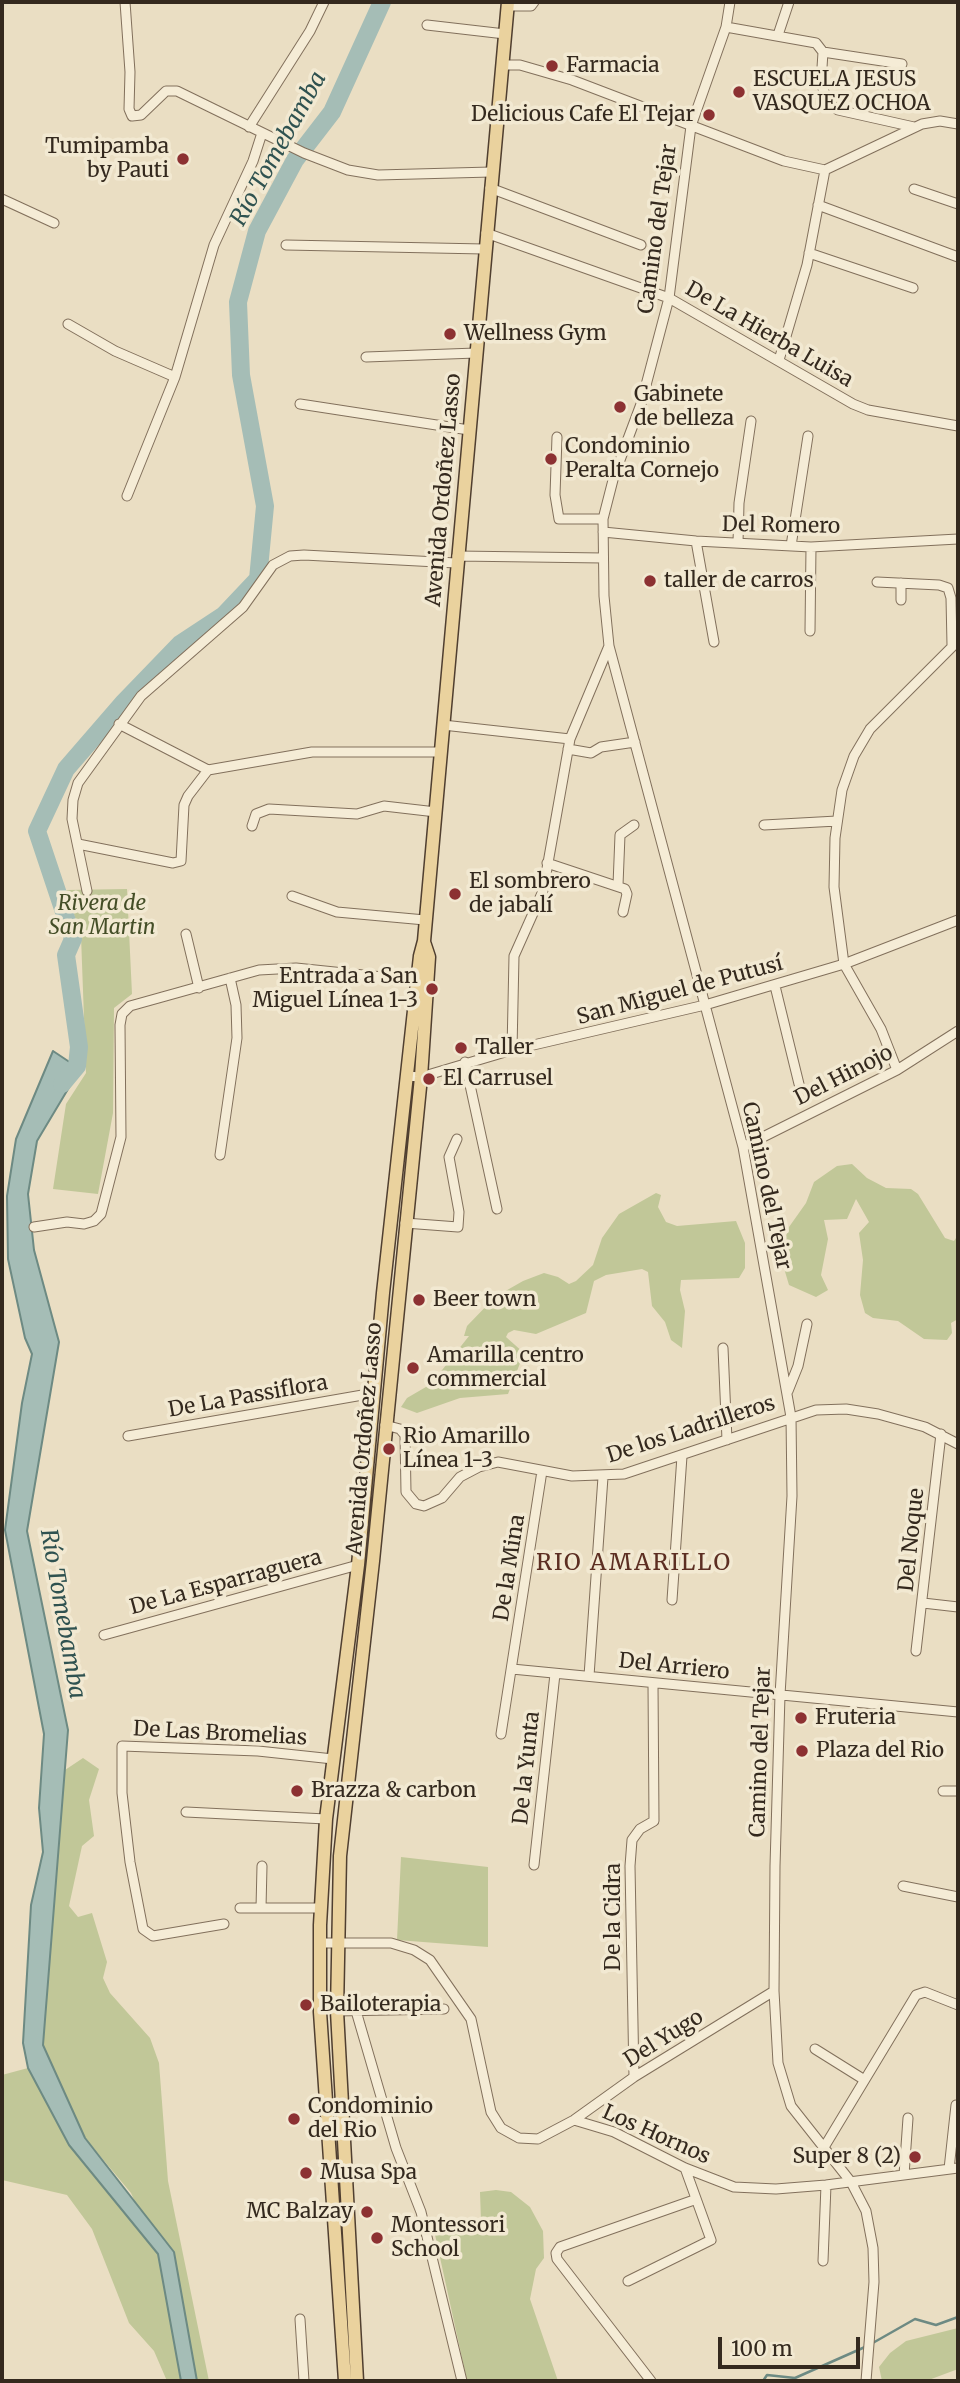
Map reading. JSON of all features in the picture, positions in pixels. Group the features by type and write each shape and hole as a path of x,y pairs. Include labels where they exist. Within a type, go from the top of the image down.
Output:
{"main road":[{"name":"Avenida Ordoñez Lasso","path":"357,2381 337,2011 337,1942 343,1821 373,1561 421,1077 425,920 507,4"},
{"name":"Avenida Ordoñez Lasso","path":"345,2381 320,2012 321,1908 326,1819 358,1565 406,1076 422,981"}],"street":[{"path":"125,2 130,72 129,109 132,116 141,115 166,91 177,91 304,153 348,170 378,175 491,172"},
{"path":"249,127 310,31 324,2"},
{"path":"507,4 531,6 534,2"},
{"name":"Camino del Tejar","path":"730,2 726,26 691,126 669,298 641,404 614,476 603,519 603,558 609,646 743,1147 791,1416 792,1496 780,1695 774,1991 778,2063 791,2106 851,2182 863,2203 873,2248 874,2281 866,2381"},
{"path":"778,34 789,2"},
{"path":"427,26 505,34"},
{"path":"726,26 816,43 823,52 821,83 828,103 838,110 914,127"},
{"path":"823,52 902,64"},
{"path":"502,65 520,65 572,80 784,161 825,170 914,127 940,121 958,124"},
{"path":"127,496 176,377 214,244 253,161 262,132"},
{"path":"779,360 809,253 825,170"},
{"path":"490,188 641,245"},
{"path":"914,189 958,204"},
{"path":"2,199 54,223"},
{"path":"818,205 958,257"},
{"name":"De La Hierba Luisa","path":"486,233 669,298 868,410 958,426"},
{"path":"286,245 484,249"},
{"path":"809,253 913,288"},
{"path":"68,324 115,351 176,377"},
{"path":"366,357 476,353"},
{"path":"300,404 469,430"},
{"path":"738,543 739,503 751,421"},
{"path":"791,546 808,436"},
{"path":"558,437 555,495 559,519 603,519"},
{"name":"Del Romero","path":"603,532 696,541 811,547 958,539"},
{"path":"696,541 714,642"},
{"path":"810,631 811,547"},
{"path":"87,891 72,813 75,789 141,696 243,607 280,559 304,555 456,560 603,558"},
{"path":"877,582 939,585 947,588 951,598 955,643 870,729 854,756 837,821 834,887 844,964 881,1029 897,1070"},
{"path":"901,583 901,600"},
{"path":"512,1050 514,956 543,891 569,744 609,646"},
{"path":"119,724 208,770 312,752 441,752"},
{"path":"443,725 569,744 591,753 601,747 635,742"},
{"path":"78,844 178,863 183,849 184,805 208,770"},
{"path":"252,826 256,814 269,809 357,814 384,806 436,811"},
{"path":"764,825 837,821"},
{"path":"618,885 620,835 624,829 634,825"},
{"path":"547,863 618,885 627,891 624,912"},
{"path":"292,896 337,912 425,920"},
{"name":"San Miguel de Putusí","path":"406,1076 421,1077 465,1062 775,986 844,964 958,920"},
{"path":"186,934 199,988"},
{"path":"34,1227 67,1222 85,1224 94,1222 101,1214 121,1137 120,1025 122,1014 130,1006 259,970 296,968 422,981"},
{"path":"220,1155 237,1038 236,1005 230,978"},
{"path":"775,986 799,1084"},
{"name":"Del Hinojo","path":"743,1147 897,1070 958,1031"},
{"path":"465,1062 497,1209"},
{"path":"405,1223 458,1227 460,1212 449,1157 457,1139"},
{"path":"787,1393 798,1366 807,1324"},
{"path":"723,1348 727,1440"},
{"name":"De La Passiflora","path":"128,1436 374,1393"},
{"name":"De los Ladrilleros","path":"385,1425 400,1429 405,1435 404,1485 409,1498 416,1504 434,1504 460,1477 479,1467 498,1462 542,1471 603,1477 682,1456 791,1416 816,1410 846,1409 878,1414 941,1434 958,1444"},
{"name":"Del Noque","path":"916,1651 941,1434"},
{"path":"672,1600 682,1456"},
{"name":"De la Mina","path":"501,1734 542,1471"},
{"path":"589,1676 603,1477"},
{"name":"De La Esparraguera","path":"104,1635 358,1565"},
{"path":"923,1603 958,1607"},
{"name":"Del Arriero","path":"512,1669 958,1712"},
{"name":"De la Yunta","path":"534,1865 555,1674"},
{"name":"De la Cidra","path":"634,2077 630,1866 632,1840 640,1829 654,1821 653,1684"},
{"name":"De Las Bromelias","path":"224,1924 153,1936 143,1929 125,1821 122,1746 258,1751 333,1759"},
{"path":"943,1791 958,1791"},
{"path":"186,1812 326,1819"},
{"path":"261,1908 262,1866"},
{"path":"904,1886 958,1897"},
{"path":"240,1908 321,1908"},
{"name":"Los Hornos","path":"320,1942 391,1943 414,1950 430,1960 471,2019 491,2112 501,2128 519,2138 538,2139 574,2120 614,2132 684,2168 734,2188 776,2189 825,2185 953,2169"},
{"name":"Del Yugo","path":"574,2120 634,2077 774,1991"},
{"path":"823,2149 916,1995 925,1992 958,2005"},
{"path":"337,2011 444,2009"},
{"path":"356,2011 396,2148 421,2212 462,2381"},
{"path":"815,2049 863,2079"},
{"path":"953,2169 956,2105"},
{"path":"904,2175 908,2118"},
{"path":"628,2281 709,2243 711,2236 694,2200 684,2168"},
{"path":"823,2261 825,2185"},
{"path":"652,2381 556,2259 556,2253 560,2247 694,2200"},
{"path":"300,2319 304,2381"}],"green space":[{"name":"Rivera de San Martin","path":"127,889 132,994 114,1008 113,1113 98,1194 53,1189 66,1104 86,1073 81,936 66,890"},
{"path":"852,1164 867,1178 886,1188 911,1189 918,1194 945,1238 954,1241 958,1235 958,1319 951,1323 952,1333 947,1340 924,1339 898,1321 873,1318 865,1313 860,1295 863,1260 859,1233 869,1222 856,1199 847,1219 824,1220 828,1239 821,1275 828,1290 816,1297 789,1285 780,1255 789,1227 806,1203 814,1182 837,1166"},
{"path":"656,1193 661,1195 658,1207 666,1222 677,1226 736,1221 745,1243 745,1268 739,1278 681,1280 680,1290 685,1311 682,1348 671,1340 665,1322 652,1306 648,1272 642,1269 606,1275 594,1281 586,1313 536,1334 514,1330 508,1333 506,1337 524,1353 508,1394 460,1398 417,1413 401,1407 407,1398 431,1384 469,1336 464,1336 467,1326 495,1297 544,1273 569,1284 576,1281 593,1265 602,1238 619,1214"},
{"path":"83,1758 99,1769 89,1800 94,1836 82,1846 69,1906 78,1917 92,1913 107,1962 103,1978 110,1993 150,2038 159,2063 168,2181 209,2381 197,2381 184,2313 131,2193 85,2138 43,2047 44,1938 62,1772"},
{"path":"401,1857 488,1867 488,1947 397,1940"},
{"path":"28,2068 69,2145 158,2254 181,2381 167,2381 154,2351 129,2323 92,2229 67,2195 2,2180 2,2075"},
{"path":"480,2192 511,2192 530,2207 543,2231 544,2258 536,2269 530,2299 558,2381 467,2381 434,2230 481,2221"},
{"path":"958,2328 958,2369 926,2381 882,2381 879,2367 890,2353 906,2341"}],"water":[{"path":"53,1051 80,1069 37,1141 28,1194 34,1250 59,1342 27,1531 68,1730 43,2045 85,2138 174,2252 197,2381 181,2381 158,2254 69,2145 28,2068 23,2043 31,1905 43,1852 39,1808 44,1734 5,1530 22,1403 32,1354 25,1338 8,1259 7,1196 16,1139"}],"waterway":[{"name":"Río Tomebamba","path":"62,1084 77,1066 79,1047 66,955 73,939 37,831 66,769 124,702 180,644 224,615 258,579 265,506 241,375 238,302 257,231 295,160 332,112 382,2"},
{"path":"871,2344 915,2319 936,2325 958,2317"},
{"path":"763,2381 767,2375 795,2378 865,2347"}],"place":[{"name":"Farmacia","path":"552,66"},
{"name":"ESCUELA JESUS VASQUEZ OCHOA","path":"739,92"},
{"name":"Delicious Cafe El Tejar","path":"709,115"},
{"name":"Tumipamba by Pauti","path":"183,159"},
{"name":"Wellness Gym","path":"450,334"},
{"name":"Gabinete de belleza","path":"620,407"},
{"name":"Condominio Peralta Cornejo","path":"551,459"},
{"name":"taller de carros","path":"650,581"},
{"name":"El sombrero de jabalí","path":"455,894"},
{"name":"Entrada a San Miguel Línea 1-3","path":"432,989"},
{"name":"Taller","path":"461,1048"},
{"name":"El Carrusel","path":"429,1079"},
{"name":"Beer town","path":"419,1300"},
{"name":"Amarilla centro commercial","path":"413,1368"},
{"name":"Rio Amarillo Línea 1-3","path":"389,1449"},
{"name":"Fruteria","path":"801,1718"},
{"name":"Plaza del Rio","path":"802,1751"},
{"name":"Brazza & carbon","path":"297,1791"},
{"name":"Bailoterapia","path":"306,2005"},
{"name":"Condominio del Rio","path":"294,2119"},
{"name":"Super 8 (2)","path":"915,2157"},
{"name":"Musa Spa","path":"306,2173"},
{"name":"MC Balzay","path":"367,2212"},
{"name":"Montessori School","path":"377,2238"}],"district":[{"name":"RIO AMARILLO","path":"634,1563"}]}
